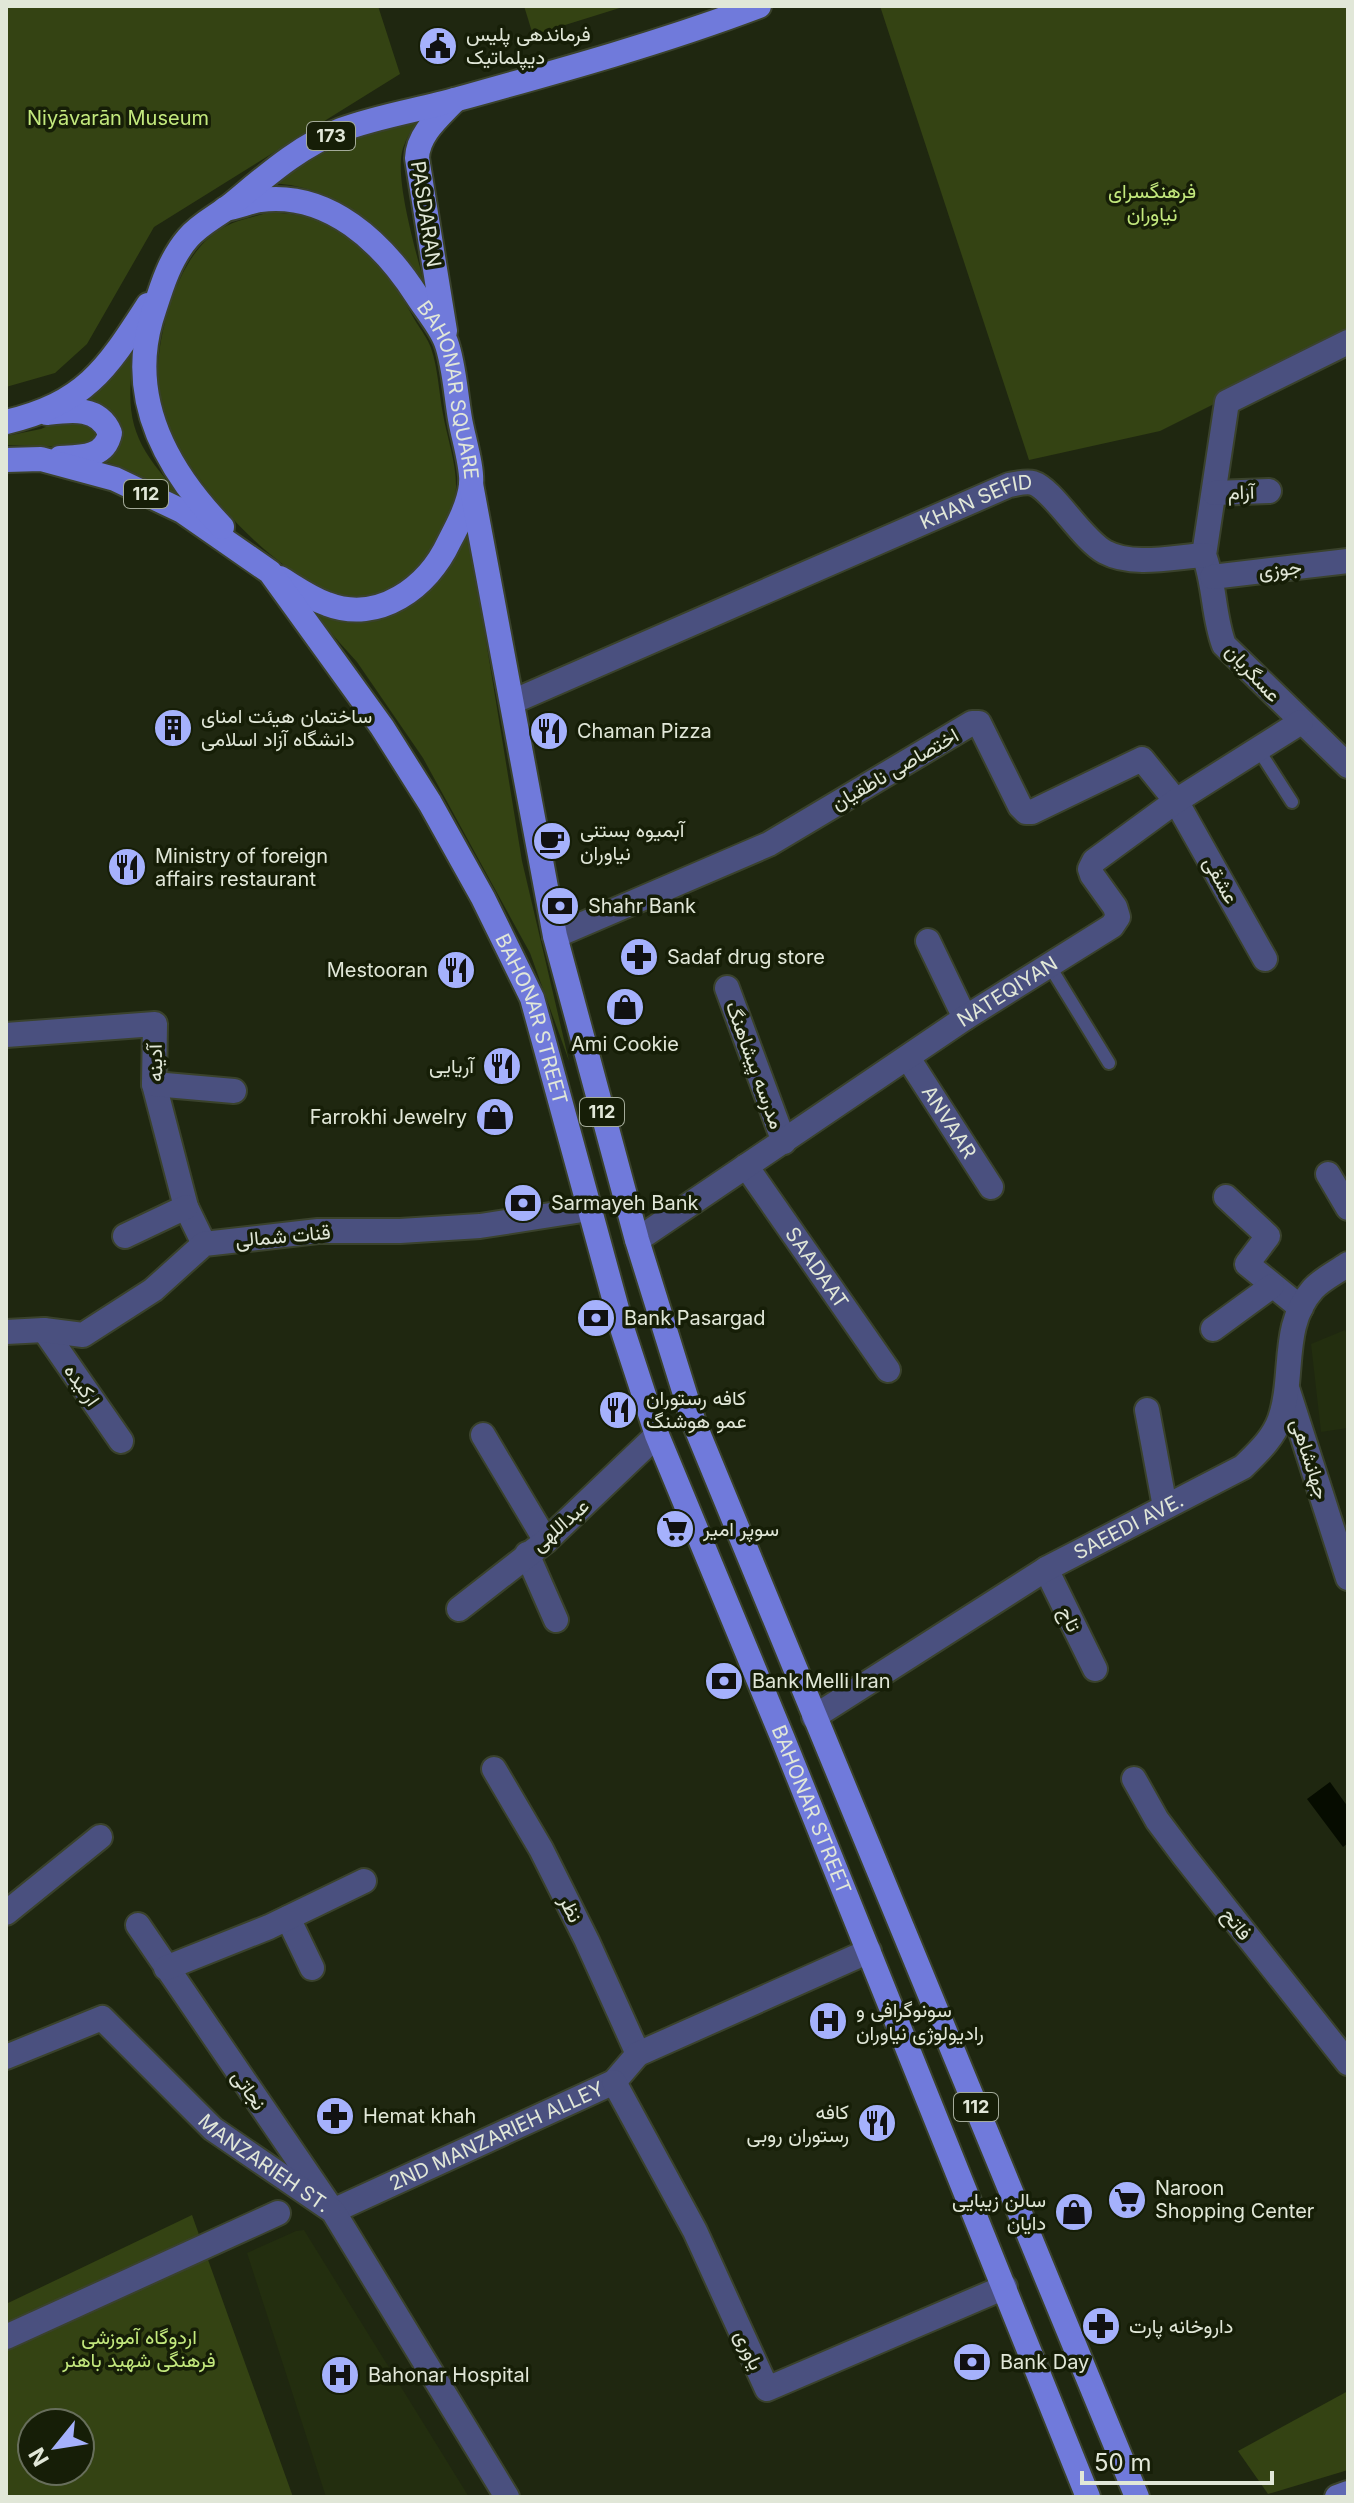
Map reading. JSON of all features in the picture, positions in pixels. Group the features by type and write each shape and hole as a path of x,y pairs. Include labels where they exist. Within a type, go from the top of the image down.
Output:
{"main road":[{"name":"173","path":"225,209 288,159 340,131 624,51 759,6"},
{"name":"PASDARAN","path":"446,341 417,146 426,131 455,100"},
{"name":"BAHONAR SQUARE","path":"262,200 301,203 329,211 351,223 379,245 405,277 446,341 471,484 453,533 435,567 398,600 355,610 330,605 270,572 198,501 157,436 145,387 147,335 163,283 176,254 188,237 225,209 262,200"},
{"path":"37,415 86,388 116,355 163,283"},
{"path":"6,422 72,410 99,417 110,433 102,451 91,455 41,459"},
{"name":"BAHONAR STREET","path":"6,460 41,459 115,479 182,511 270,572 382,727 430,803 483,898 532,998 623,1331 657,1435 1088,2497"},
{"name":"BAHONAR STREET","path":"471,484 555,936 637,1240 694,1423 1137,2497"},
{"path":"1337,2497 1348,2493"}],"street":[{"path":"1208,566 1214,493 1227,402 1347,345"},
{"name":"KHAN SEFID","path":"512,702 1009,485 1031,482 1042,488 1104,552 1122,558 1208,566"},
{"name":"آرام","path":"1214,493 1269,491"},
{"name":"جوزی","path":"1208,566 1348,561"},
{"name":"عسگریان","path":"1208,566 1224,645 1348,766"},
{"name":"NATEQIYAN","path":"637,1240 965,1018 1112,926 1118,917 1115,907 1092,875 1090,869 1094,861 1176,801 1301,722"},
{"name":"اختصاصی ناطقیان","path":"555,936 769,844 972,723 979,723 984,728 1020,806 1026,812 1032,812 1142,759 1176,801"},
{"name":"عشقی","path":"1176,801 1265,959"},
{"path":"928,941 965,1018"},
{"name":"مدرسه پیشاهنگ","path":"727,988 784,1142"},
{"name":"آدینه","path":"6,1035 155,1024 154,1084 186,1207 204,1244"},
{"name":"ANVAAR","path":"908,1058 991,1187"},
{"path":"154,1084 234,1091"},
{"name":"SAADAAT","path":"746,1166 888,1370"},
{"path":"1328,1174 1348,1208"},
{"path":"1226,1197 1268,1236 1247,1264 1301,1308"},
{"path":"125,1236 186,1207"},
{"name":"قنات شمالى","path":"204,1244 318,1231 480,1226 589,1209"},
{"path":"6,1332 44,1330 83,1335 153,1290 204,1244"},
{"name":"SAEEDI AVE.","path":"814,1717 1046,1569 1243,1467 1266,1445 1280,1419 1291,1335 1301,1308 1313,1288 1348,1264"},
{"path":"1213,1329 1272,1286"},
{"name":"ارکیده","path":"44,1330 121,1441"},
{"name":"جهانشاهی","path":"1286,1385 1348,1578"},
{"path":"1147,1410 1165,1507"},
{"path":"483,1435 536,1548 556,1620"},
{"name":"عبداللهی","path":"459,1609 536,1548 657,1435"},
{"name":"تاج","path":"1046,1569 1095,1669"},
{"name":"نظر","path":"494,1769 541,1849 638,2054"},
{"name":"فاتح","path":"1134,1779 1157,1820 1175,1844 1348,2063"},
{"path":"6,1913 100,1837"},
{"path":"166,1968 288,1918 364,1881"},
{"path":"288,1918 312,1968"},
{"name":"نجاتی","path":"138,1925 333,2211"},
{"name":"2ND MANZARIEH ALLEY","path":"333,2211 614,2082 638,2054 869,1951"},
{"name":"MANZARIEH ST.","path":"6,2057 102,2018 213,2129 333,2211 507,2497"},
{"name":"یاوری","path":"614,2082 695,2231 767,2389 1005,2287"},
{"path":"6,2337 278,2213"}],"lane":[{"path":"1258,749 1292,802"},
{"path":"1049,965 1109,1063"}],"shaded area":[{"path":"1345,1330 1348,1336 1348,1428 1321,1432 1311,1344"},
{"path":"1330,1782 1348,1807 1348,1843 1343,1847 1307,1799"},
{"name":"Bahonar Hospital","path":"304,2230 469,2497 326,2497 247,2253"}],"green space":[{"name":"Niyāvarān Museum","path":"6,6 378,6 400,74 154,227 87,344 55,373 6,387"},
{"path":"524,6 626,6 533,35"},
{"name":"فرهنگسرای نیاوران","path":"880,6 1348,6 1348,337 1160,431 1029,460"},
{"path":"439,98 410,134 401,162 408,220 427,294 398,252 363,218 321,194 297,186 271,183 302,163"},
{"path":"270,212 322,221 357,243 380,266 399,293 428,341 433,356 455,467 455,498 432,547 417,568 397,585 375,595 362,597 335,593 305,580 275,558 217,501 194,471 175,442 160,403 160,346 170,304 183,273 195,253 219,230"},
{"path":"138,335 130,392 137,433 158,470 196,511 140,475 102,461 113,454 74,403 104,383"},
{"path":"72,415 96,427 97,439 90,448 6,445 6,436 41,429"},
{"path":"467,524 522,861 569,1061 530,953 423,758 357,662 312,612 350,619 411,603 438,581 457,554"},
{"name":"اردوگاه آموزشی فرهنگی شهید باهنر","path":"192,2215 293,2497 6,2497 6,2304"},
{"path":"1348,2391 1348,2470 1268,2494 1238,2451"}],"place":[{"name":"فرماندهی پلیس دیپلماتیک","path":"438,46"},
{"name":"ساختمان هیئت امنای دانشگاه آزاد اسلامی","path":"173,728"},
{"name":"Chaman Pizza","path":"549,731"},
{"name":"آبمیوه بستنی نیاوران","path":"552,841"},
{"name":"Ministry of foreign affairs restaurant","path":"127,867"},
{"name":"Shahr Bank","path":"560,906"},
{"name":"Sadaf drug store","path":"639,957"},
{"name":"Mestooran","path":"456,970"},
{"name":"Ami Cookie","path":"625,1007"},
{"name":"آریایی","path":"502,1066"},
{"name":"Farrokhi Jewelry","path":"495,1117"},
{"name":"Sarmayeh Bank","path":"523,1203"},
{"name":"Bank Pasargad","path":"596,1318"},
{"name":"کافه رستوران عمو هوشنگ","path":"618,1410"},
{"name":"سوپر امیر","path":"675,1529"},
{"name":"Bank Melli Iran","path":"724,1681"},
{"name":"سونوگرافی و رادیولوژی نیاوران","path":"828,2021"},
{"name":"Hemat khah","path":"335,2116"},
{"name":"کافه رستوران روبی","path":"877,2123"},
{"name":"Naroon Shopping Center","path":"1127,2200"},
{"name":"سالن زیبایی دایان","path":"1074,2212"},
{"name":"داروخانه پارت","path":"1101,2326"},
{"name":"Bank Day","path":"972,2362"},
{"name":"Bahonar Hospital","path":"340,2375"}]}
